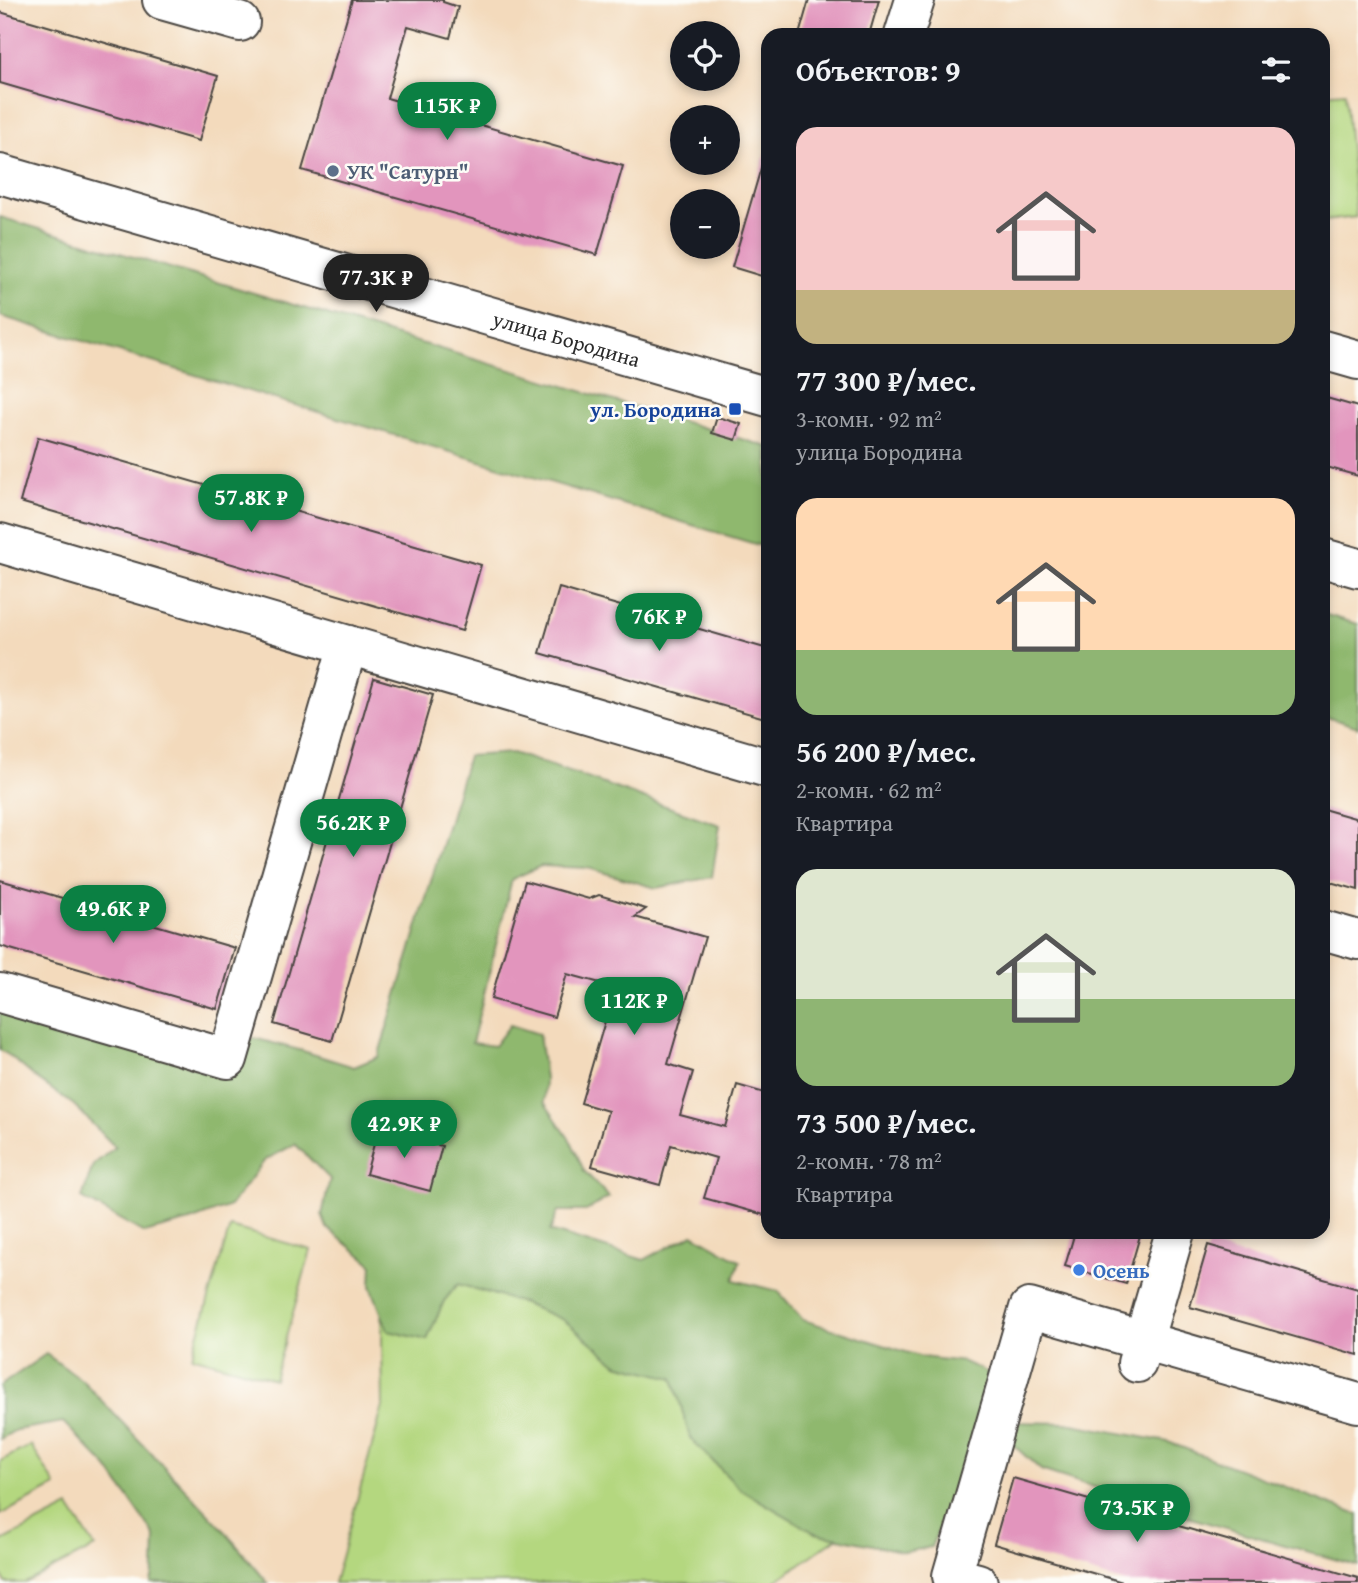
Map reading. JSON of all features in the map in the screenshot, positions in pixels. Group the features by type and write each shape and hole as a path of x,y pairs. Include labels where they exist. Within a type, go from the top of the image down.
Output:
{"street":[{"path":"166,0 240,22"},
{"path":"906,28 915,0"},
{"name":"улица Бородина","path":"0,174 761,395"},
{"path":"1330,352 1358,360"},
{"path":"0,543 761,766"},
{"path":"1330,560 1358,568"},
{"path":"0,993 228,1059 348,645"},
{"path":"1330,932 1358,940"},
{"path":"1140,1352 1173,1239"},
{"path":"978,1583 952,1576 1030,1308 1140,1352 1358,1403"}],"green space":[{"path":"1345,92 1356,217 1330,220 1330,93"},
{"path":"0,217 761,445 761,546 0,316"},
{"path":"1330,616 1358,624 1358,727 1330,718"},
{"path":"512,753 720,825 712,877 656,888 588,868 541,866 512,879 472,1043 494,1046 510,1025 539,1034 545,1079 544,1102 572,1143 584,1171 609,1197 586,1211 558,1211 550,1231 644,1260 693,1234 740,1261 734,1280 778,1291 803,1320 922,1357 964,1362 995,1376 969,1459 931,1547 905,1552 815,1533 740,1489 690,1438 673,1378 617,1364 564,1320 522,1303 458,1284 444,1301 427,1340 388,1331 371,1286 372,1264 327,1228 322,1215 330,1179 295,1144 265,1160 230,1206 190,1221 144,1233 82,1198 93,1165 115,1147 74,1105 0,1050 0,980 192,1067 254,1038 354,1067 378,1057 468,756"},
{"path":"230,1227 311,1250 274,1379 192,1356"},
{"path":"383,1254 914,1395 856,1524 773,1583 334,1583 383,1406"},
{"path":"46,1354 83,1381 222,1528 268,1583 151,1583 155,1536 108,1468 63,1422 16,1430 0,1439 0,1386"},
{"path":"1016,1422 1067,1423 1168,1442 1358,1515 1358,1566 1177,1514 1041,1470 1010,1442"},
{"path":"31,1445 56,1486 0,1515 0,1461"},
{"path":"69,1507 95,1547 25,1583 6,1583 0,1571 0,1542"}],"building":[{"path":"352,0 443,0 458,7 450,38 408,26 387,98 623,166 597,255 302,170"},
{"path":"809,0 879,0 871,28 801,28"},
{"path":"0,12 218,76 199,141 0,83"},
{"path":"761,168 761,276 732,267 734,259 740,259 740,240"},
{"path":"1330,399 1358,407 1358,476 1330,468"},
{"path":"717,417 741,424 736,440 712,433"},
{"path":"38,437 481,565 462,631 20,502"},
{"path":"559,588 761,647 761,717 540,653"},
{"path":"374,678 433,695 332,1041 274,1024"},
{"path":"1330,811 1358,819 1358,890 1330,882"},
{"path":"0,880 235,948 217,1009 0,946"},
{"path":"525,881 589,899 599,895 646,909 635,917 705,937 668,1064 693,1072 680,1115 725,1127 737,1085 761,1092 761,1214 704,1198 716,1158 671,1145 660,1185 592,1166 608,1111 581,1103 615,987 567,974 554,1017 491,999"},
{"path":"378,1129 442,1146 430,1191 366,1174"},
{"path":"1073,1239 1139,1239 1126,1284 1065,1266"},
{"path":"1208,1245 1358,1289 1358,1355 1190,1307"},
{"path":"1013,1478 1358,1578 1358,1583 1126,1583 994,1544"}],"place":[{"name":"УК \"Сатурн\"","path":"333,171"},
{"name":"ул. Бородина","path":"735,409"},
{"name":"Осень","path":"1079,1270"}]}
